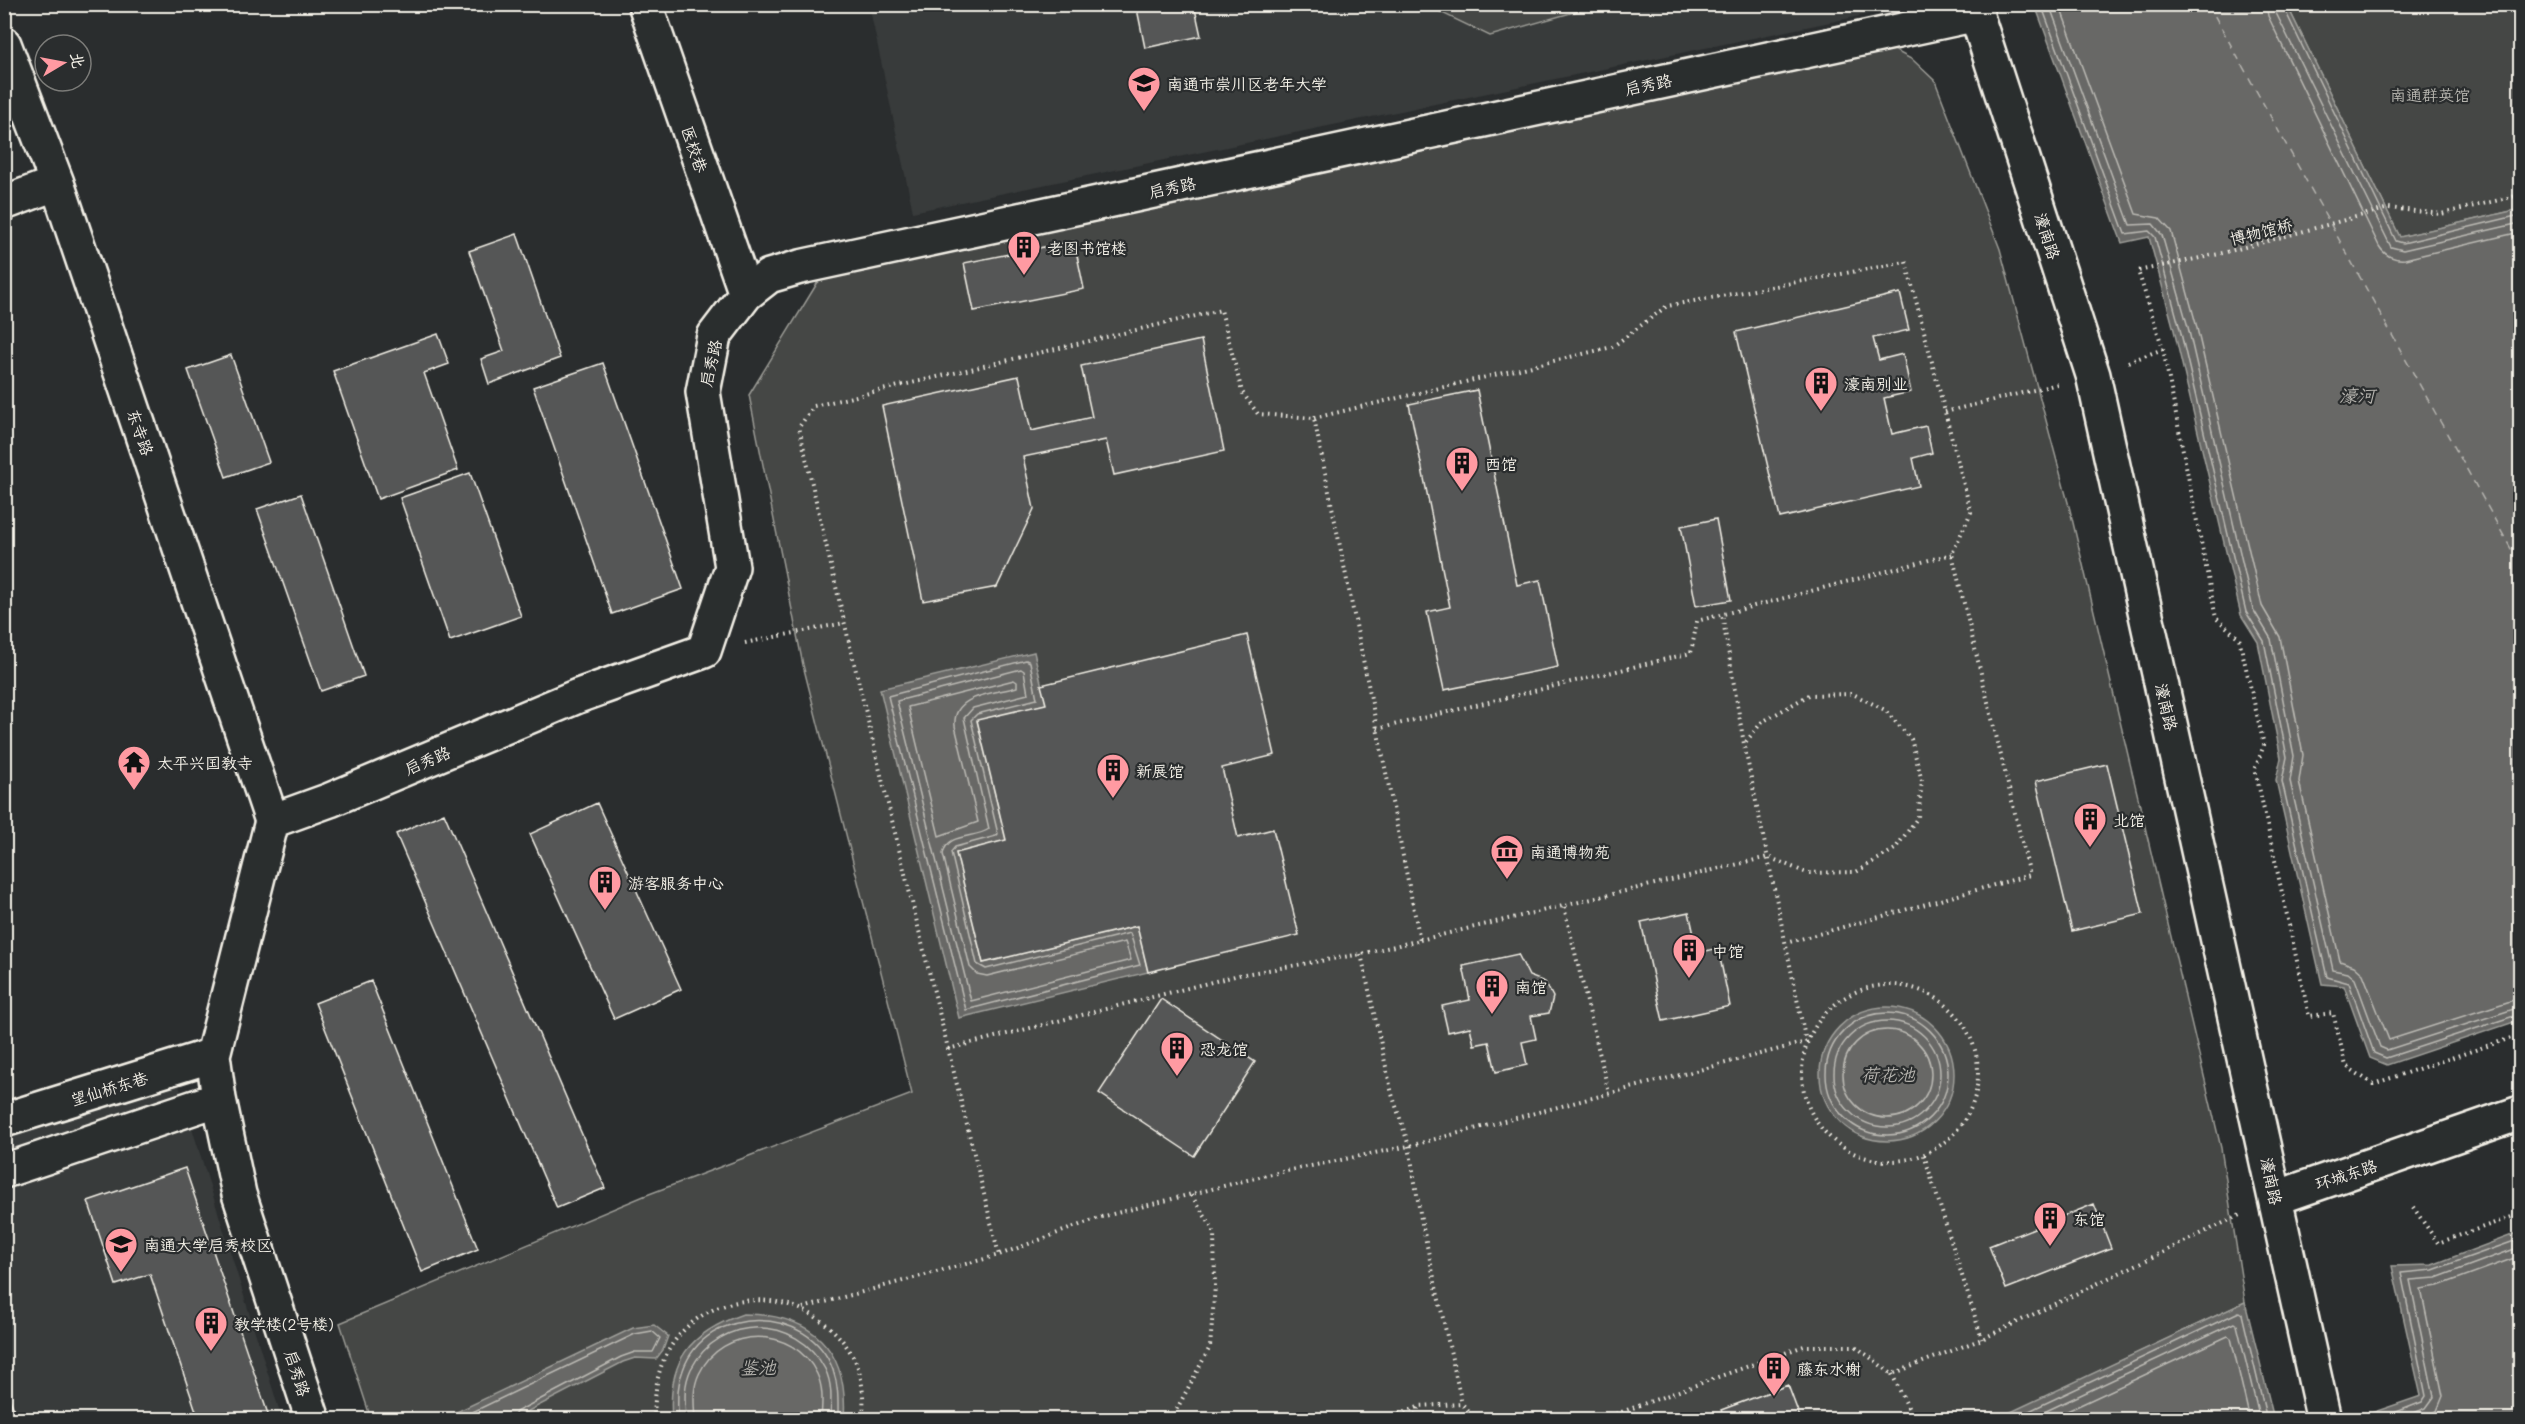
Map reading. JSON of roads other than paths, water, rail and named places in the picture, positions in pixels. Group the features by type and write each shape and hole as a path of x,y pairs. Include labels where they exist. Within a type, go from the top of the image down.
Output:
{"street":[{"name":"医校巷","path":"645,4 746,294"},
{"name":"启秀路","path":"313,1419 240,1194 219,1099 213,1055 272,821 330,800 578,696 704,651 732,567 703,392 714,336 746,294 770,276 800,267 1975,9"},
{"name":"濠南路","path":"1975,9 2092,375 2324,1419"},
{"name":"东寺路","path":"4,44 57,183 272,821"},
{"path":"4,203 57,183"},
{"name":"望仙桥东巷","path":"4,1120 213,1055"},
{"path":"4,1171 219,1099"},
{"name":"环城东路","path":"2276,1198 2520,1113"}],"water":[{"name":"濠河","path":"2035,5 2287,5 2400,237 2520,209 2520,1020 2387,1065 2370,1058 2344,986 2322,984 2276,780 2281,758 2258,642 2241,615 2174,330 2149,237 2122,243"},
{"path":"1034,652 1046,704 977,721 1006,840 956,853 983,963 1137,926 1148,972 959,1018 880,689"},
{"name":"荷花池","path":"1887,1007 1912,1012 1934,1027 1949,1049 1954,1074 1949,1099 1934,1121 1912,1136 1887,1141 1862,1136 1840,1121 1825,1099 1820,1074 1825,1049 1840,1027 1862,1012"},
{"path":"2520,1232 2520,1419 2354,1419 2421,1396 2392,1266 2432,1265"},
{"path":"2245,1302 2274,1419 1996,1419"},
{"name":"鉴池","path":"743,1314 789,1321 807,1329 821,1340 832,1355 840,1373 844,1394 844,1419 672,1419 673,1381 685,1352 708,1330"},
{"path":"654,1325 668,1336 663,1350 656,1359 635,1358 623,1362 513,1419 442,1419 633,1328"}],"place":[{"name":"南通市崇川区老年大学","path":"1144,112"},
{"name":"老图书馆楼","path":"1024,276"},
{"name":"濠南别业","path":"1821,412"},
{"name":"西馆","path":"1462,492"},
{"name":"太平兴国教寺","path":"134,791"},
{"name":"新展馆","path":"1113,799"},
{"name":"北馆","path":"2090,848"},
{"name":"南通博物苑","path":"1507,880"},
{"name":"游客服务中心","path":"605,911"},
{"name":"中馆","path":"1689,979"},
{"name":"南馆","path":"1492,1015"},
{"name":"恐龙馆","path":"1177,1077"},
{"name":"东馆","path":"2050,1247"},
{"name":"南通大学启秀校区","path":"121,1273"},
{"name":"教学楼(2号楼)","path":"211,1352"},
{"name":"藤东水榭","path":"1774,1397"}],"park label":[{"name":"南通群英馆","path":"2430,94"}]}
